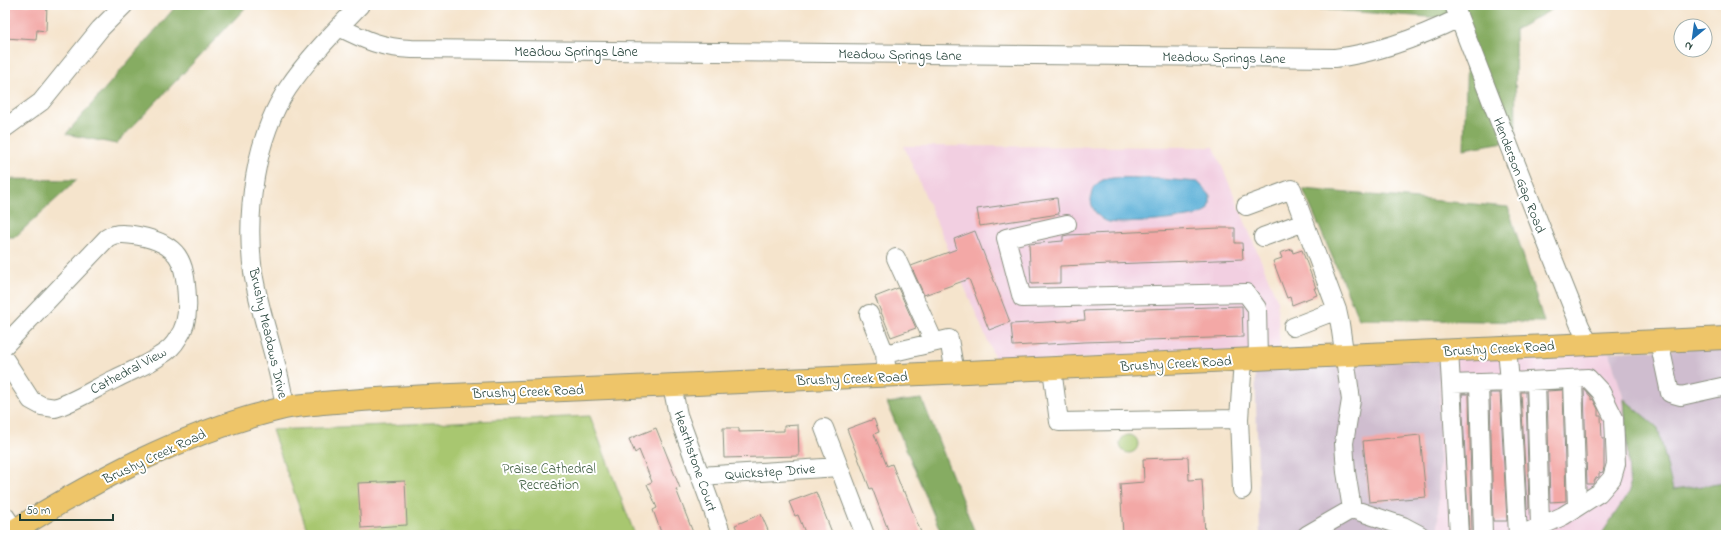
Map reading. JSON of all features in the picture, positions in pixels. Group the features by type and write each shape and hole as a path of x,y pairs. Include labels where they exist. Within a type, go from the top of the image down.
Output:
{"main road":[{"name":"Brushy Creek Road","path":"11,529 162,450 218,427 285,408 356,400 1726,338"}],"street":[{"path":"5,128 41,102 100,29 124,5"},
{"name":"Brushy Meadows Drive","path":"285,408 282,386 260,304 254,272 251,228 253,189 265,138 278,105 302,68 360,5"},
{"name":"Meadow Springs Lane","path":"339,27 386,47 412,49 1335,58 1358,56 1380,50 1457,12"},
{"name":"Henderson Gap Road","path":"1457,12 1588,344"},
{"path":"1246,206 1292,189 1337,310 1351,400 1344,443 1346,472 1352,509"},
{"path":"1263,237 1304,222"},
{"path":"1067,224 1006,238 1022,298 1246,293 1258,308 1240,419 1242,490"},
{"name":"Cathedral View","path":"5,345 111,235 134,235 158,242 171,249 180,259 186,277 187,316 177,340 160,356 55,408 42,406 32,400 5,360"},
{"path":"896,258 934,342"},
{"path":"1293,327 1337,310"},
{"path":"869,314 885,354 887,376"},
{"path":"885,354 949,339 956,373"},
{"path":"1659,341 1670,393 1681,396 1726,386"},
{"path":"1451,384 1510,382 1536,381 1588,378 1601,392 1614,418 1616,464 1612,478 1599,493 1563,516 1520,535 1510,382 1506,348"},
{"path":"1449,350 1457,531 1459,535"},
{"path":"1052,369 1059,422 1240,419"},
{"path":"1574,379 1577,507"},
{"path":"1536,381 1540,526"},
{"path":"1479,383 1483,535"},
{"name":"Hearthstone Court","path":"672,386 678,415 722,535"},
{"path":"824,428 865,535"},
{"name":"Quickstep Drive","path":"700,476 839,467"},
{"path":"1307,535 1352,509 1403,526 1420,535"}],"shaded area":[{"path":"904,146 1214,147 1277,299 1280,349 997,363"},
{"path":"1726,347 1726,483 1673,490 1658,428 1624,399 1609,352"},
{"path":"1609,352 1624,399 1630,491 1601,535 1438,535 1440,359"},
{"path":"1440,359 1438,535 1260,535 1255,369"}],"green space":[{"path":"177,5 248,5 116,144 66,134"},
{"path":"1264,5 1560,5 1515,30 1516,140 1464,149 1468,20"},
{"path":"5,179 77,180 15,237 5,237"},
{"path":"1303,189 1508,207 1544,322 1359,319"},
{"path":"922,399 976,535 942,535 887,403"},
{"path":"1624,399 1658,428 1673,490 1726,483 1726,535 1601,535 1630,491"},
{"name":"Praise Cathedral Recreation","path":"590,416 635,535 309,535 272,430"},
{"path":"1129,435 1135,438 1138,444 1135,450 1129,453 1123,450 1120,444 1123,438"}],"water":[{"path":"1119,178 1148,178 1198,182 1210,195 1209,208 1206,212 1199,215 1159,221 1129,223 1109,222 1097,215 1093,209 1091,196 1093,190 1097,184 1103,180"}],"building":[{"path":"5,5 47,5 46,31 37,30 36,40 5,38"},
{"path":"1057,198 1059,214 980,226 977,209"},
{"path":"1235,228 1235,243 1242,243 1243,259 1060,266 1060,283 1031,284 1029,244 1063,241 1063,236 1068,235"},
{"path":"975,231 1010,322 989,330 969,279 924,295 911,266 957,249 954,239"},
{"path":"1292,249 1293,253 1302,250 1316,288 1314,288 1317,295 1292,305 1290,297 1287,298 1273,261 1282,258 1280,253"},
{"path":"898,288 916,328 891,337 875,297"},
{"path":"1242,306 1243,337 1084,342 1013,346 1011,324 1085,320 1084,311"},
{"path":"1584,389 1591,397 1591,400 1593,399 1598,409 1598,416 1601,416 1602,438 1604,438 1603,472 1599,473 1599,477 1596,478 1593,484 1587,484"},
{"path":"1563,390 1566,501 1550,502 1547,391"},
{"path":"1521,392 1526,392 1529,508 1527,509"},
{"path":"1490,393 1500,393 1507,521 1493,521"},
{"path":"1462,394 1469,394 1472,534 1469,534"},
{"path":"874,419 879,432 874,434 887,466 892,464 922,535 890,535 872,488 870,489 847,429"},
{"path":"798,425 799,456 724,458 723,428 739,428 739,432 784,431 784,426"},
{"path":"656,428 680,488 676,489 694,535 662,535 653,510 657,508 647,484 652,482 639,450 635,453 629,439"},
{"path":"1420,435 1426,497 1369,502 1363,441"},
{"path":"1188,457 1189,480 1202,479 1205,535 1123,535 1120,484 1144,482 1143,459"},
{"path":"405,481 407,525 361,528 358,483"},
{"path":"816,492 833,535 806,535 798,515 795,516 789,502"},
{"path":"761,514 770,535 739,535 735,525"}]}
